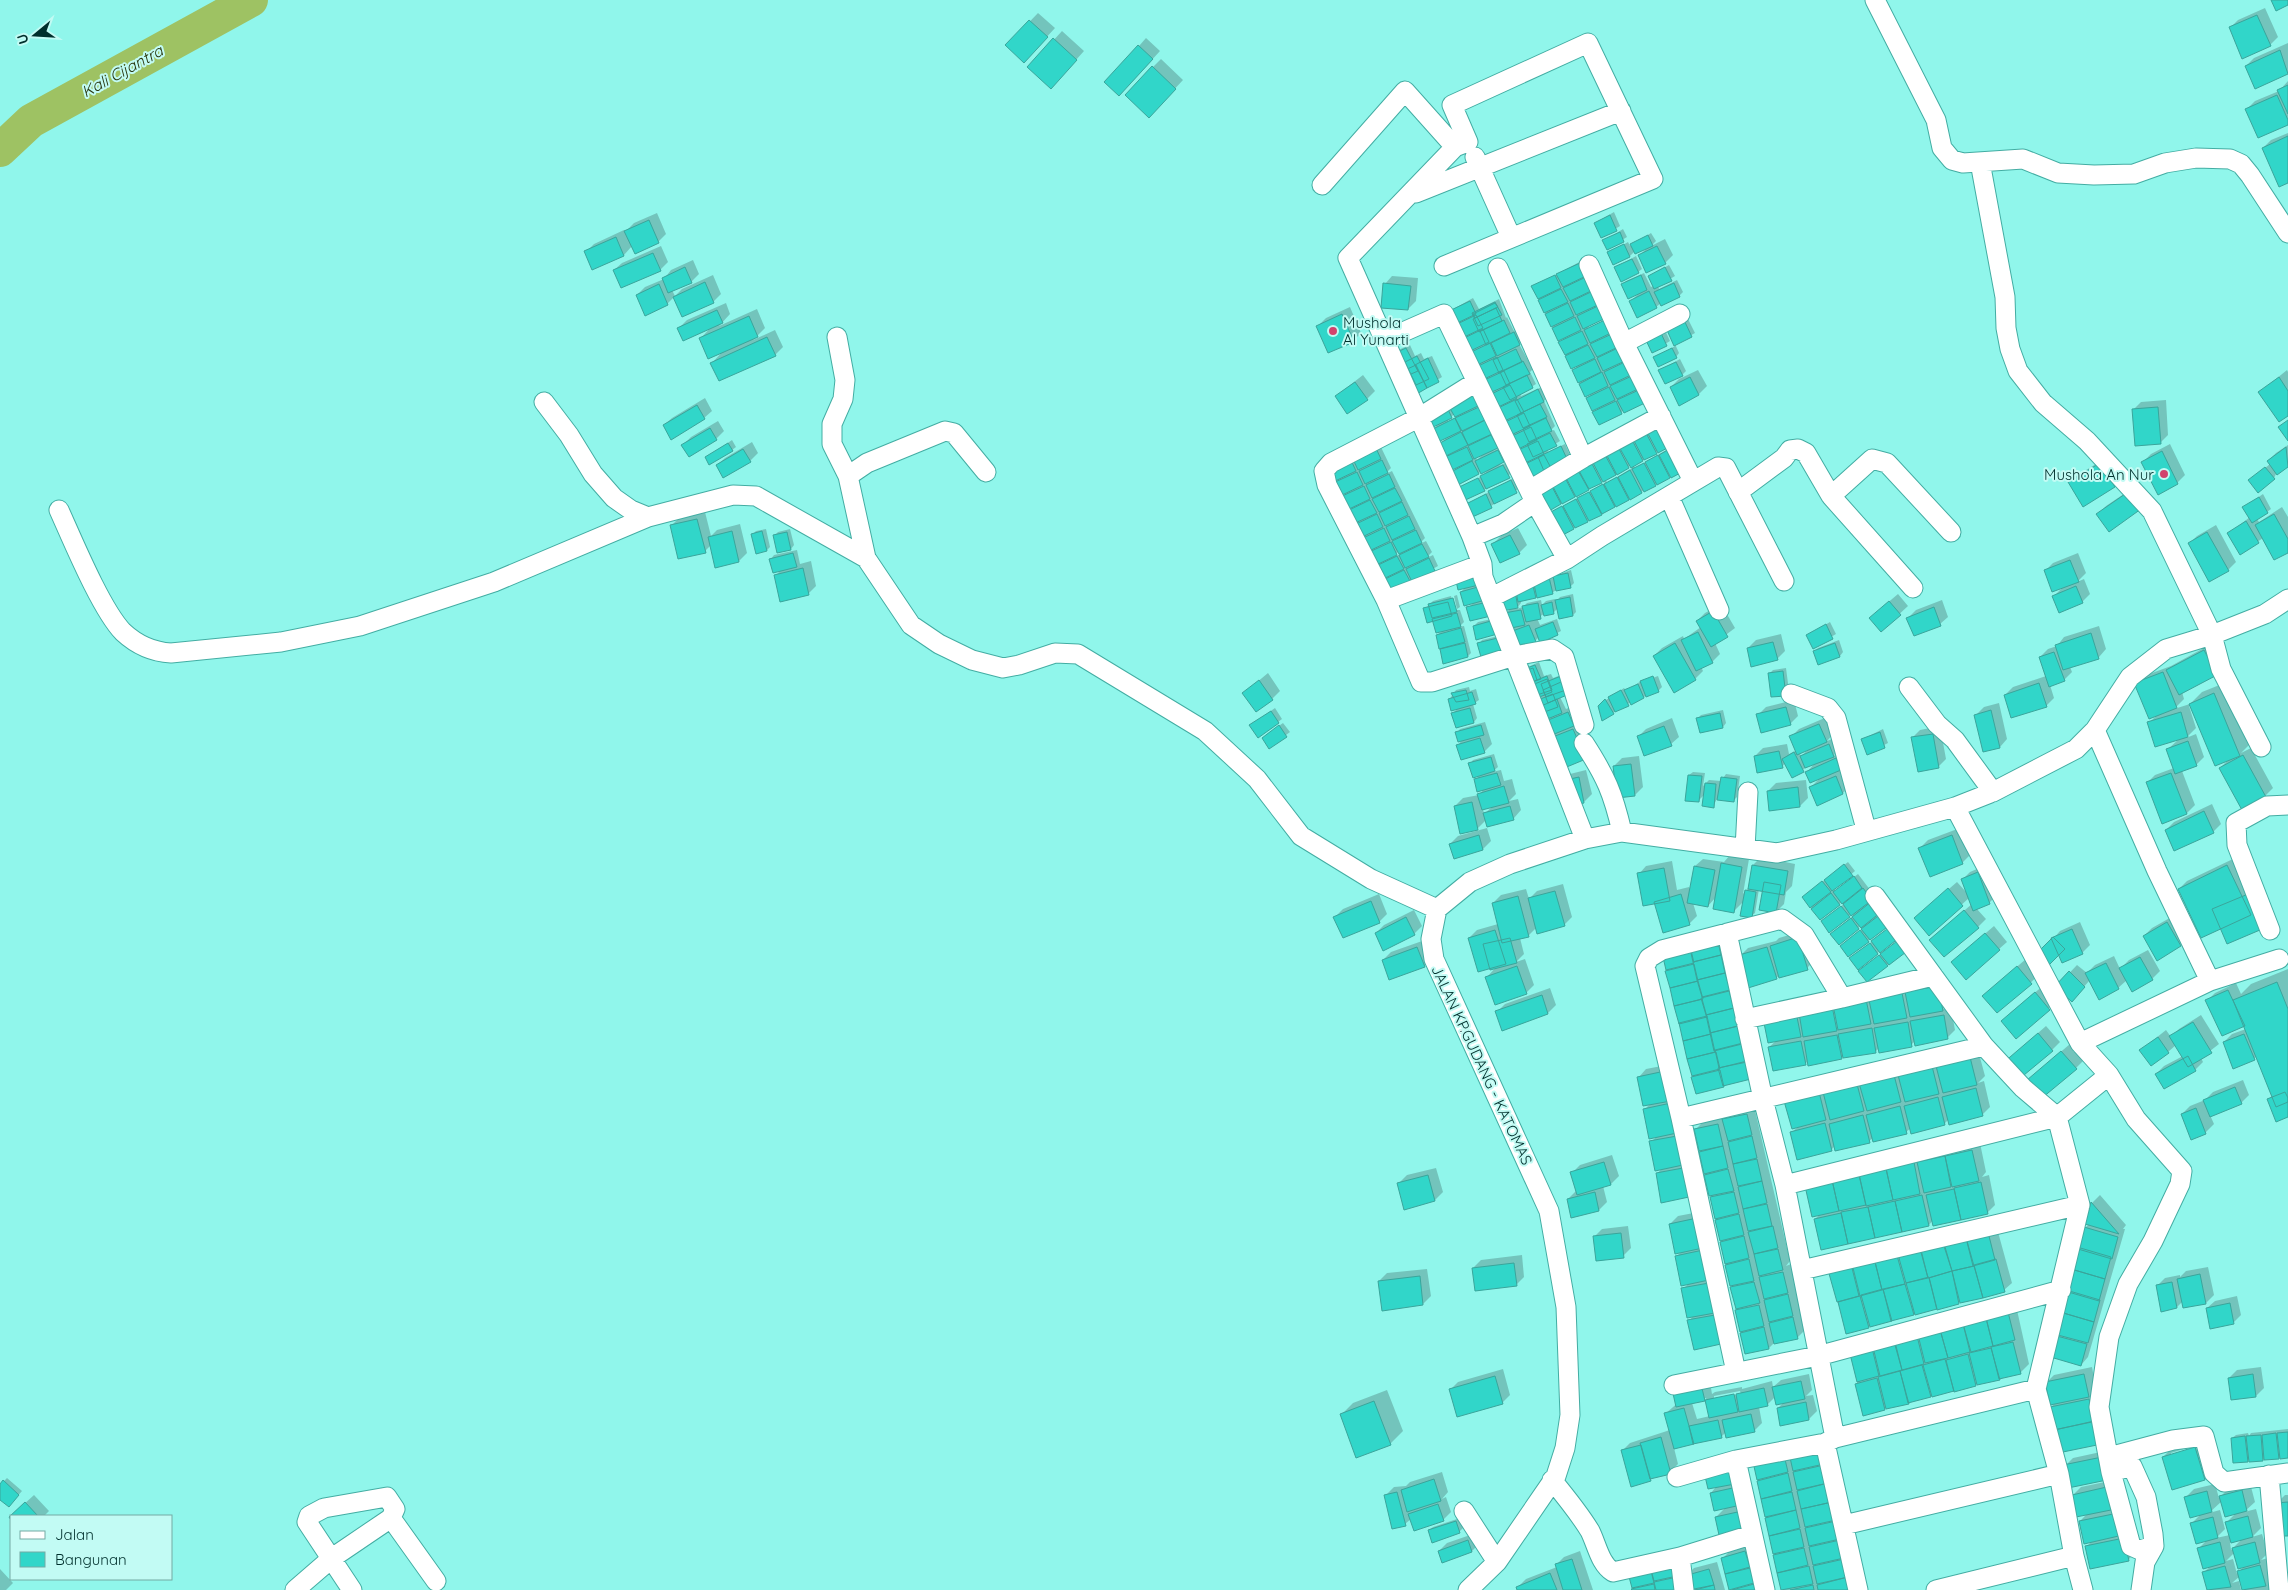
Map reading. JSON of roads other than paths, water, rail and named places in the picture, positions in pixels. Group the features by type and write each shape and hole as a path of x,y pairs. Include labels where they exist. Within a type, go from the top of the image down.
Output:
{"street":[{"path":"1874,0 1936,120 1942,148 1952,160 1963,163 2023,159 2058,173 2094,175 2134,174 2165,163 2196,158 2230,159 2241,164 2250,175 2288,233"},
{"path":"1422,111 1452,105 1588,44 1653,179 1444,266"},
{"path":"1322,185 1405,91 1422,111 1462,145 1479,167 1510,238"},
{"path":"1452,105 1462,145"},
{"path":"1408,196 1621,111"},
{"path":"1462,145 1408,196 1348,258 1472,537 1482,564 1483,576 1585,839"},
{"path":"1980,162 2005,297 2006,328 2010,349 2018,372 2043,403 2086,441 2152,512 2212,635 2221,669 2261,747"},
{"path":"1589,265 1624,343 1694,481"},
{"path":"1498,268 1583,458"},
{"path":"1386,340 1444,314 1476,382 1567,560"},
{"path":"1624,343 1680,314"},
{"path":"837,337 845,380 843,399 832,424 832,444 848,476 866,558 911,625 939,644 972,660 1003,668 1019,665 1055,653 1078,654 1205,731 1257,779 1301,836 1371,879 1436,909 1470,882 1510,864 1585,839 1622,832 1777,853 1836,840 1866,829 1955,806 1993,792 2076,749 2095,730 2130,677 2166,649 2212,635 2265,614 2288,599"},
{"path":"1476,382 1420,417 1331,462 1324,471 1327,485 1386,600 1421,682 1432,682 1514,656 1552,649 1559,652 1567,666 1584,734 1612,792 1622,832"},
{"path":"544,402 569,435 593,474 614,498 631,510 648,517"},
{"path":"1472,537 1503,524 1533,496 1583,458 1662,416"},
{"path":"848,476 867,463 945,430 954,432 986,472"},
{"path":"1738,492 1784,458 1790,450 1798,449 1806,453 1831,496 1913,588"},
{"path":"1831,496 1872,459 1881,460 1887,463 1951,532"},
{"path":"1492,597 1567,560 1718,467 1726,468 1784,581"},
{"path":"59,510 99,594 121,630 143,646 156,652 171,653 281,642 360,626 494,582 648,517 733,495 756,496 866,558"},
{"path":"1669,496 1719,610"},
{"path":"1386,600 1482,564"},
{"path":"1909,687 1937,724 1955,740 1993,792"},
{"path":"1791,694 1828,708 1836,718 1866,829"},
{"path":"2095,730 2157,871 2210,981"},
{"path":"1745,849 1748,792"},
{"path":"2270,930 2237,845 2236,823 2267,806 2288,805"},
{"path":"1955,806 2080,1043 2109,1075 2136,1119 2182,1170 2183,1177 2153,1240 2128,1284 2109,1337 2100,1407 2110,1465 2131,1546 2140,1550 2154,1546"},
{"path":"1875,896 1984,1046 2023,1088 2058,1117 2080,1205 2036,1389 2059,1474 2074,1556 2083,1590"},
{"name":"JALAN KP.GUDANG - KATOMAS","path":"1436,909 1431,939 1434,959 1549,1211 1566,1307 1570,1415 1565,1448 1552,1480 1497,1562 1468,1590"},
{"path":"1736,1372 1681,1118 1645,966 1649,958 1662,950 1782,919 1804,936 1842,998"},
{"path":"1726,933 1763,1099 1785,1185 1818,1356 1844,1526 1858,1590"},
{"path":"2080,1043 2210,981 2280,959"},
{"path":"1745,1019 1933,976"},
{"path":"1681,1118 1984,1046"},
{"path":"1785,1185 2058,1117 2109,1075"},
{"path":"1802,1270 2080,1205"},
{"path":"1674,1386 1818,1356 2061,1290"},
{"path":"1677,1477 1736,1460 1830,1441 2036,1389"},
{"path":"2110,1465 2173,1440 2204,1436 2214,1473 2224,1482 2288,1473"},
{"path":"1736,1460 1751,1536 1765,1590"},
{"path":"2110,1465 2132,1466 2146,1496 2154,1546 2145,1562 2141,1590"},
{"path":"1844,1526 2059,1474"},
{"path":"2269,1475 2282,1570 2279,1590"},
{"path":"1552,1480 1572,1504 1590,1532 1606,1568 1613,1572 1680,1557 1751,1536"},
{"path":"295,1590 332,1558 392,1518 395,1509 387,1497 318,1510 309,1516 307,1522 332,1558 352,1590"},
{"path":"1464,1511 1497,1562"},
{"path":"392,1518 436,1581"},
{"path":"1936,1590 2074,1556"},
{"path":"1680,1557 1684,1590"}],"waterway":[{"name":"Kali Cijantra","path":"0,150 31,121 251,0"}],"place":[{"name":"Mushola Al Yunarti","path":"1333,331"},
{"name":"Mushola An Nur","path":"2164,474"}]}
